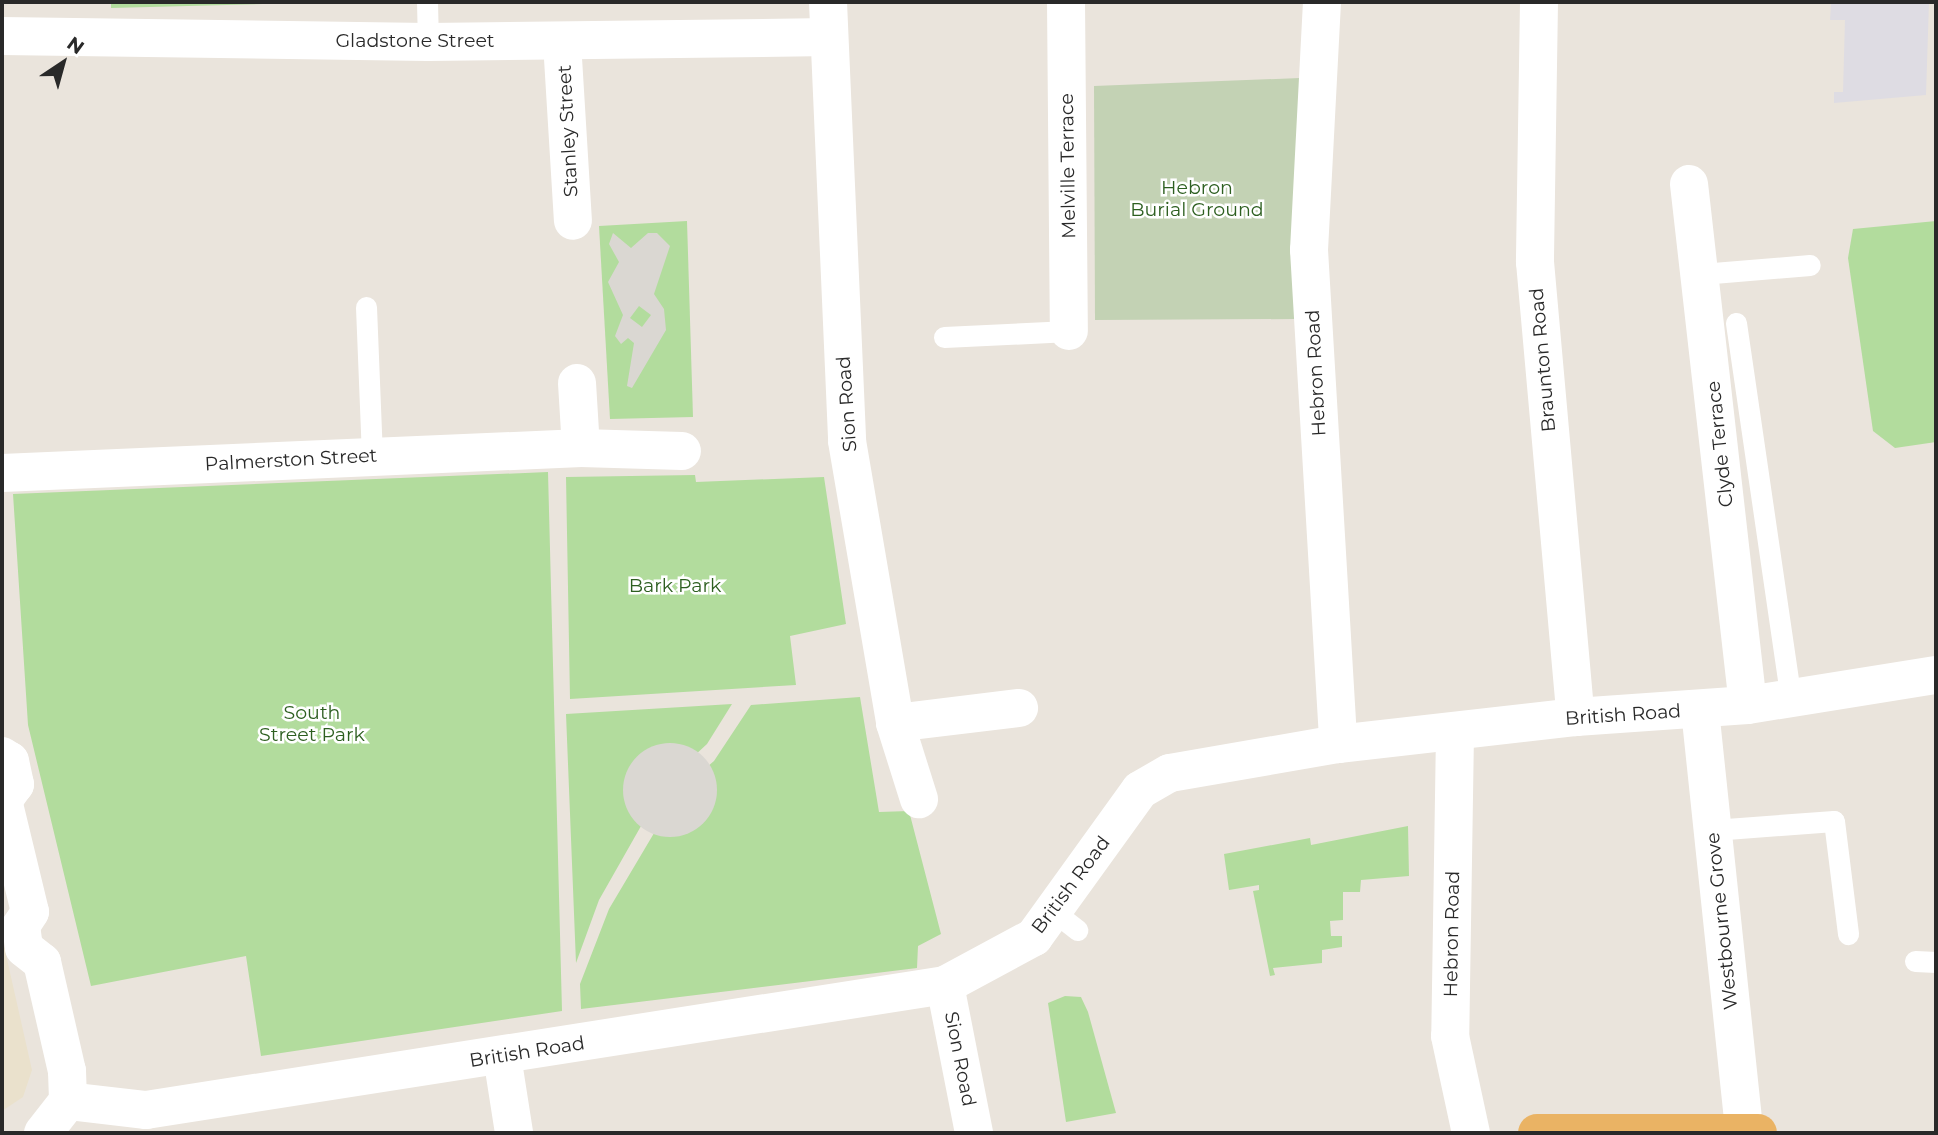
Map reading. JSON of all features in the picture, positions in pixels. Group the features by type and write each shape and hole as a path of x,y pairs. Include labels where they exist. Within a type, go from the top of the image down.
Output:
{"highway":[{"path":"1537,1133 1751,1133"}],"street":[{"name":"Melville Terrace","path":"1066,2 1069,331"},
{"name":"Hebron Road","path":"1322,2 1309,250 1338,744"},
{"name":"Braunton Road","path":"1539,2 1535,262 1576,717"},
{"name":"Gladstone Street","path":"2,36 562,42 828,20"},
{"name":"Sion Road","path":"828,20 847,441 895,723 919,799"},
{"name":"Stanley Street","path":"562,42 573,221"},
{"name":"Clyde Terrace","path":"1689,184 1748,705"},
{"path":"577,383 581,448"},
{"name":"Palmerston Street","path":"2,473 581,448 682,451"},
{"name":"British Road","path":"68,1101 151,1121 502,1056 945,985 1065,921 1140,790 1170,772 1338,744 1455,733 1576,717 1748,705 1936,676"},
{"path":"895,723 1019,708"},
{"name":"Westbourne Grove","path":"1700,710 1751,1133"},
{"name":"Hebron Road","path":"1455,733 1450,1037 1471,1133"},
{"path":"2,756 10,761 15,785 3,797 30,912 46,919 52,946 41,958 67,1071 68,1101 43,1133"},
{"name":"Sion Road","path":"945,985 975,1133"},
{"path":"502,1056 514,1133"}],"lane":[{"path":"427,2 428,42"},
{"path":"1701,274 1810,265"},
{"path":"366,307 372,457"},
{"path":"1736,323 1791,698"},
{"path":"944,337 1069,331"},
{"path":"1713,830 1834,821 1848,934"}],"shaded area":[{"path":"1831,2 1929,2 1926,95 1834,103 1834,92 1843,92 1845,20 1830,20"},
{"path":"613,233 631,248 648,233 657,233 670,246 654,294 664,309 666,330 632,388 627,386 634,343 628,338 621,344 615,336 623,315 608,282 619,262 609,244","holes":["639,306 651,315 642,327 630,318"]},
{"path":"670,743 688,747 703,757 713,772 717,790 713,808 703,823 688,833 670,837 652,833 637,823 627,808 623,790 627,772 637,757 652,747"},
{"path":"2,937 32,1070 23,1097 2,1111"}],"green space":[{"path":"111,2 337,2 111,8"},
{"name":"Hebron Burial Ground","path":"1300,78 1295,319 1095,320 1094,86"},
{"path":"687,221 693,417 610,419 599,226"},
{"path":"1936,221 1936,442 1895,448 1873,431 1848,258 1853,229"},
{"name":"South Street Park","path":"548,472 562,1011 261,1056 246,956 91,986 28,725 13,494"},
{"name":"Bark Park","path":"695,475 696,482 824,477 846,624 790,636 796,685 570,699 566,477"},
{"path":"860,697 879,812 909,811 941,934 918,946 917,968 581,1009 580,984 609,909 679,791 714,761 751,705"},
{"path":"732,704 707,744 666,782 599,900 576,963 566,714"},
{"path":"1408,826 1409,876 1361,880 1360,892 1343,892 1343,920 1330,921 1331,936 1342,936 1342,947 1322,950 1322,963 1273,968 1275,975 1270,976 1253,891 1259,890 1259,885 1229,890 1224,854 1310,838 1311,845"},
{"path":"1065,996 1081,997 1088,1012 1116,1113 1066,1122 1048,1003"}]}
